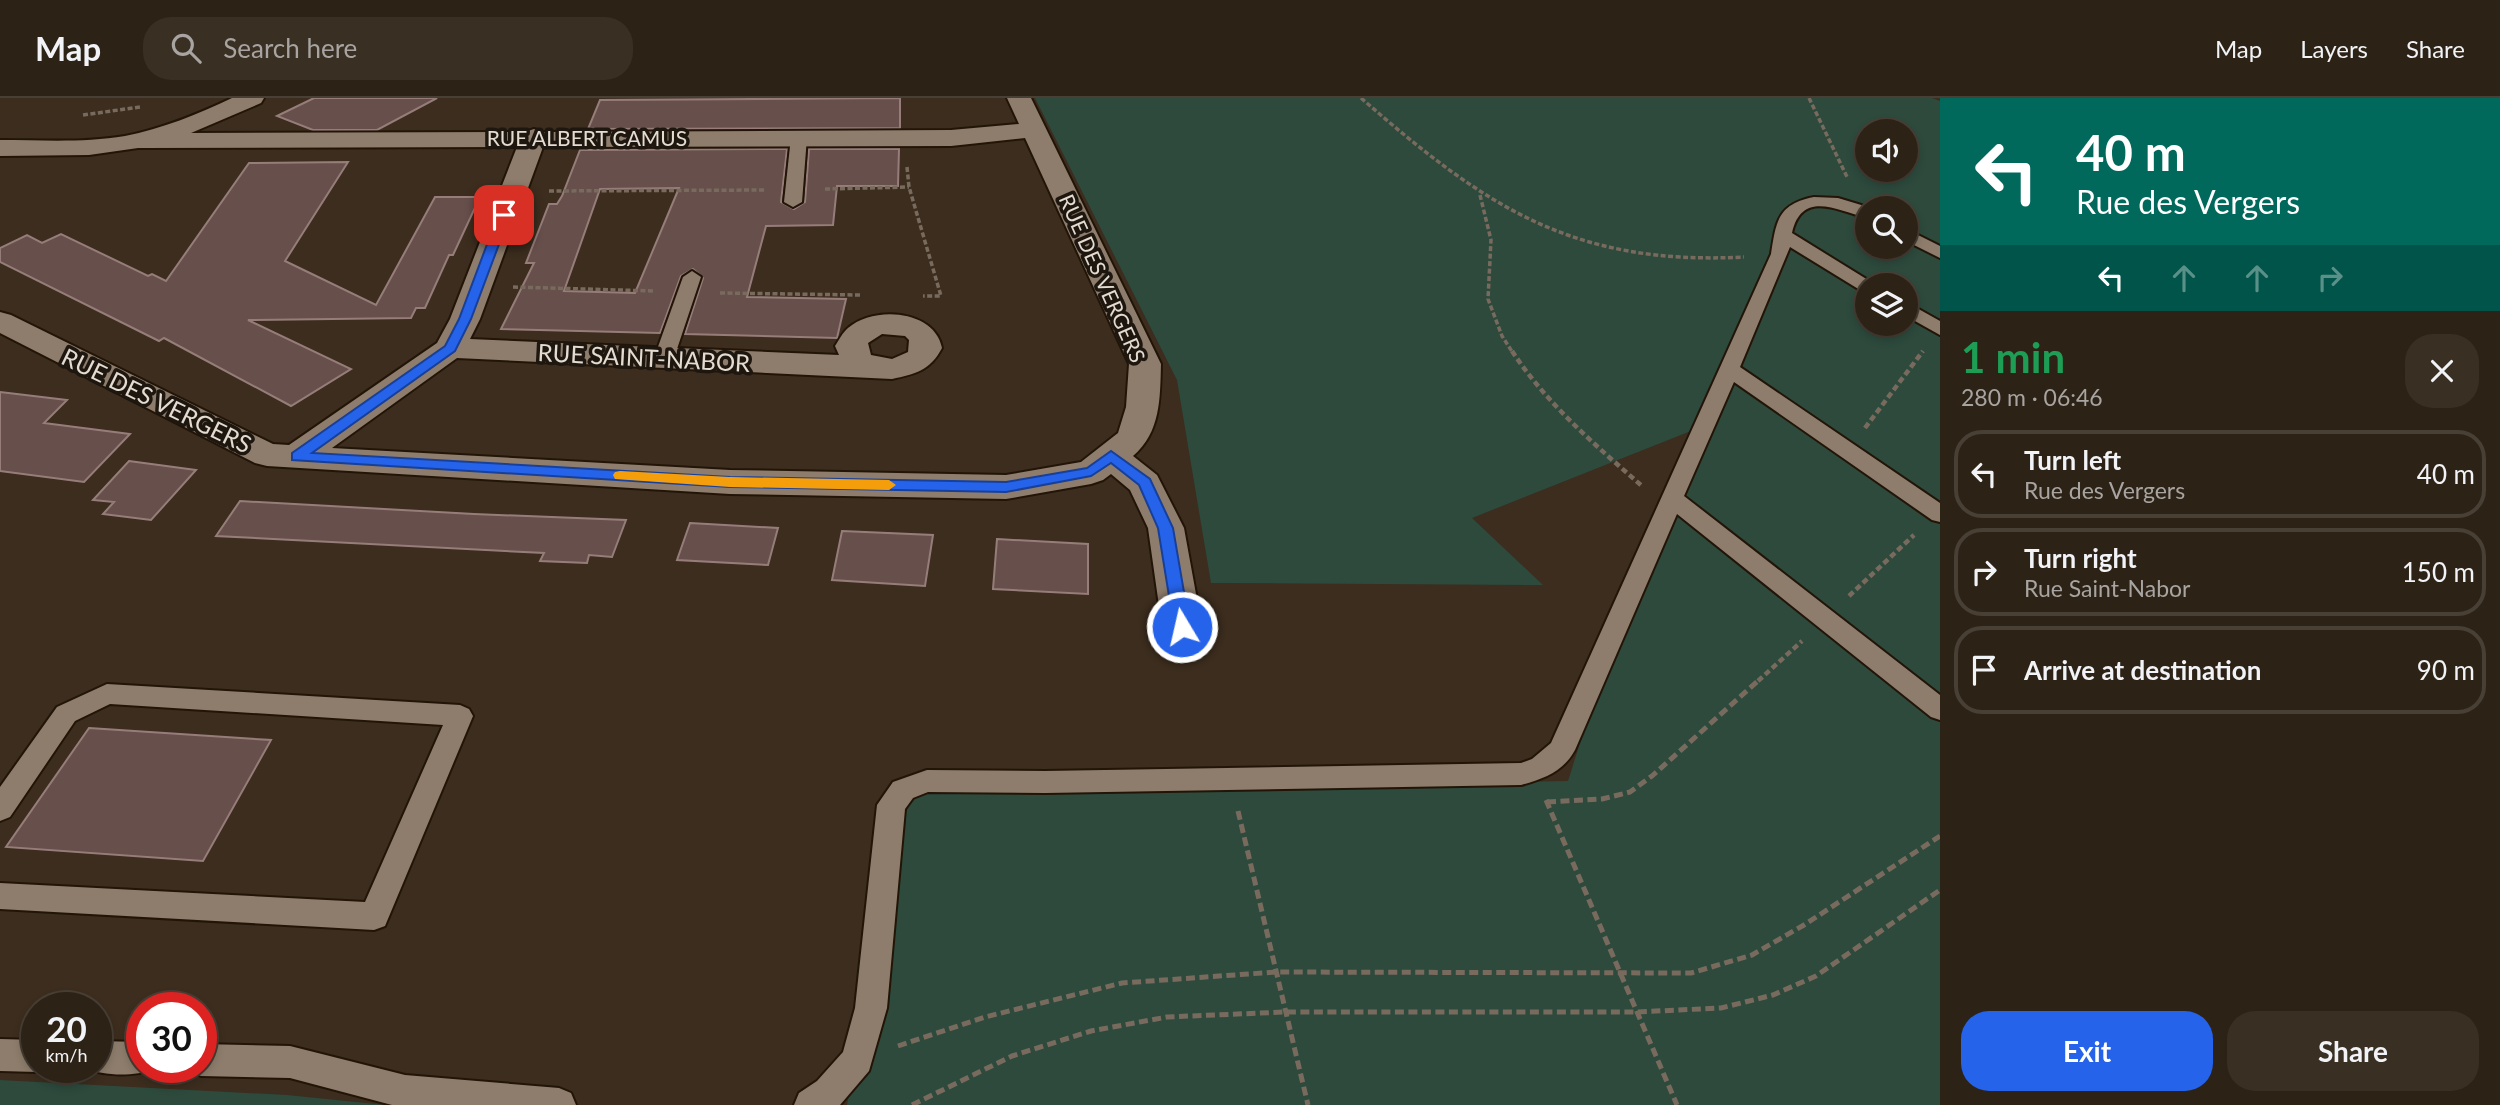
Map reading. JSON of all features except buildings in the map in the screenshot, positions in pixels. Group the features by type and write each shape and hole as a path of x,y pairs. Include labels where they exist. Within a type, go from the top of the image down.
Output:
{"street":[{"path":"0,148 102,146 139,141 192,125 252,98"},
{"name":"RUE DES VERGERS","path":"9,336 267,455 730,482 1006,487 1091,472 1133,438 1143,407 1145,364 1019,98"},
{"name":"RUE ALBERT CAMUS","path":"139,141 534,137 951,138 1035,130"},
{"path":"297,456 450,348 534,137"},
{"name":"RUE SAINT-NABOR","path":"450,348 852,366"},
{"path":"1111,456 1145,482 1166,528 1182,627"}],"lane":[{"path":"793,196 799,137"},
{"path":"811,1105 829,1093 857,1060 871,1008 891,805 903,790 927,781 1521,774 1541,768 1561,750 1782,245 1788,216 1797,206 1818,201 1838,202 1855,208"},
{"path":"1918,241 1940,253"},
{"path":"1782,245 1855,280"},
{"path":"664,358 689,285"},
{"path":"1918,315 1940,328"},
{"path":"1729,369 1939,513"},
{"path":"1673,499 1940,710"},
{"path":"0,809 66,714 107,694 460,716 374,916 0,896"},
{"path":"0,1055 21,1056"},
{"path":"217,1060 290,1062 405,1092 559,1105"}],"path":[{"path":"1361,98 1410,141 1480,194 1562,235 1609,248 1725,258 1782,245"},
{"path":"1808,98 1857,196"},
{"path":"905,138 909,187 941,296 914,296"},
{"path":"513,192 793,196 909,187"},
{"path":"1480,194 1491,240 1488,299 1502,336 1528,376 1593,443 1636,483 1673,499"},
{"path":"477,285 689,285 861,295"},
{"path":"1848,451 1940,328"},
{"path":"1546,802 1602,799 1630,792 1652,776 1939,513"},
{"path":"1532,771 1677,1105"},
{"path":"1230,779 1308,1105"},
{"path":"857,1060 985,1017 1122,983 1276,972 1621,975 1691,973 1752,956 1940,836"},
{"path":"912,1105 1012,1056 1091,1031 1167,1017 1285,1012 1636,1012 1721,1008 1773,995 1816,976 1940,890"}],"green space":[{"path":"1035,98 1932,98 1940,101 1940,1105 847,1105 910,793 1568,781 1634,572 1706,425 1472,518 1543,585 1211,583 1177,380"},
{"path":"0,1080 287,1095 385,1105 0,1105"}],"slow traffic":[{"path":"620,475 730,482 889,485"}],"route":[{"path":"504,215 465,319 450,348 297,456 730,482 1006,487 1091,472 1111,456 1145,482 1166,528 1182,627"}]}
